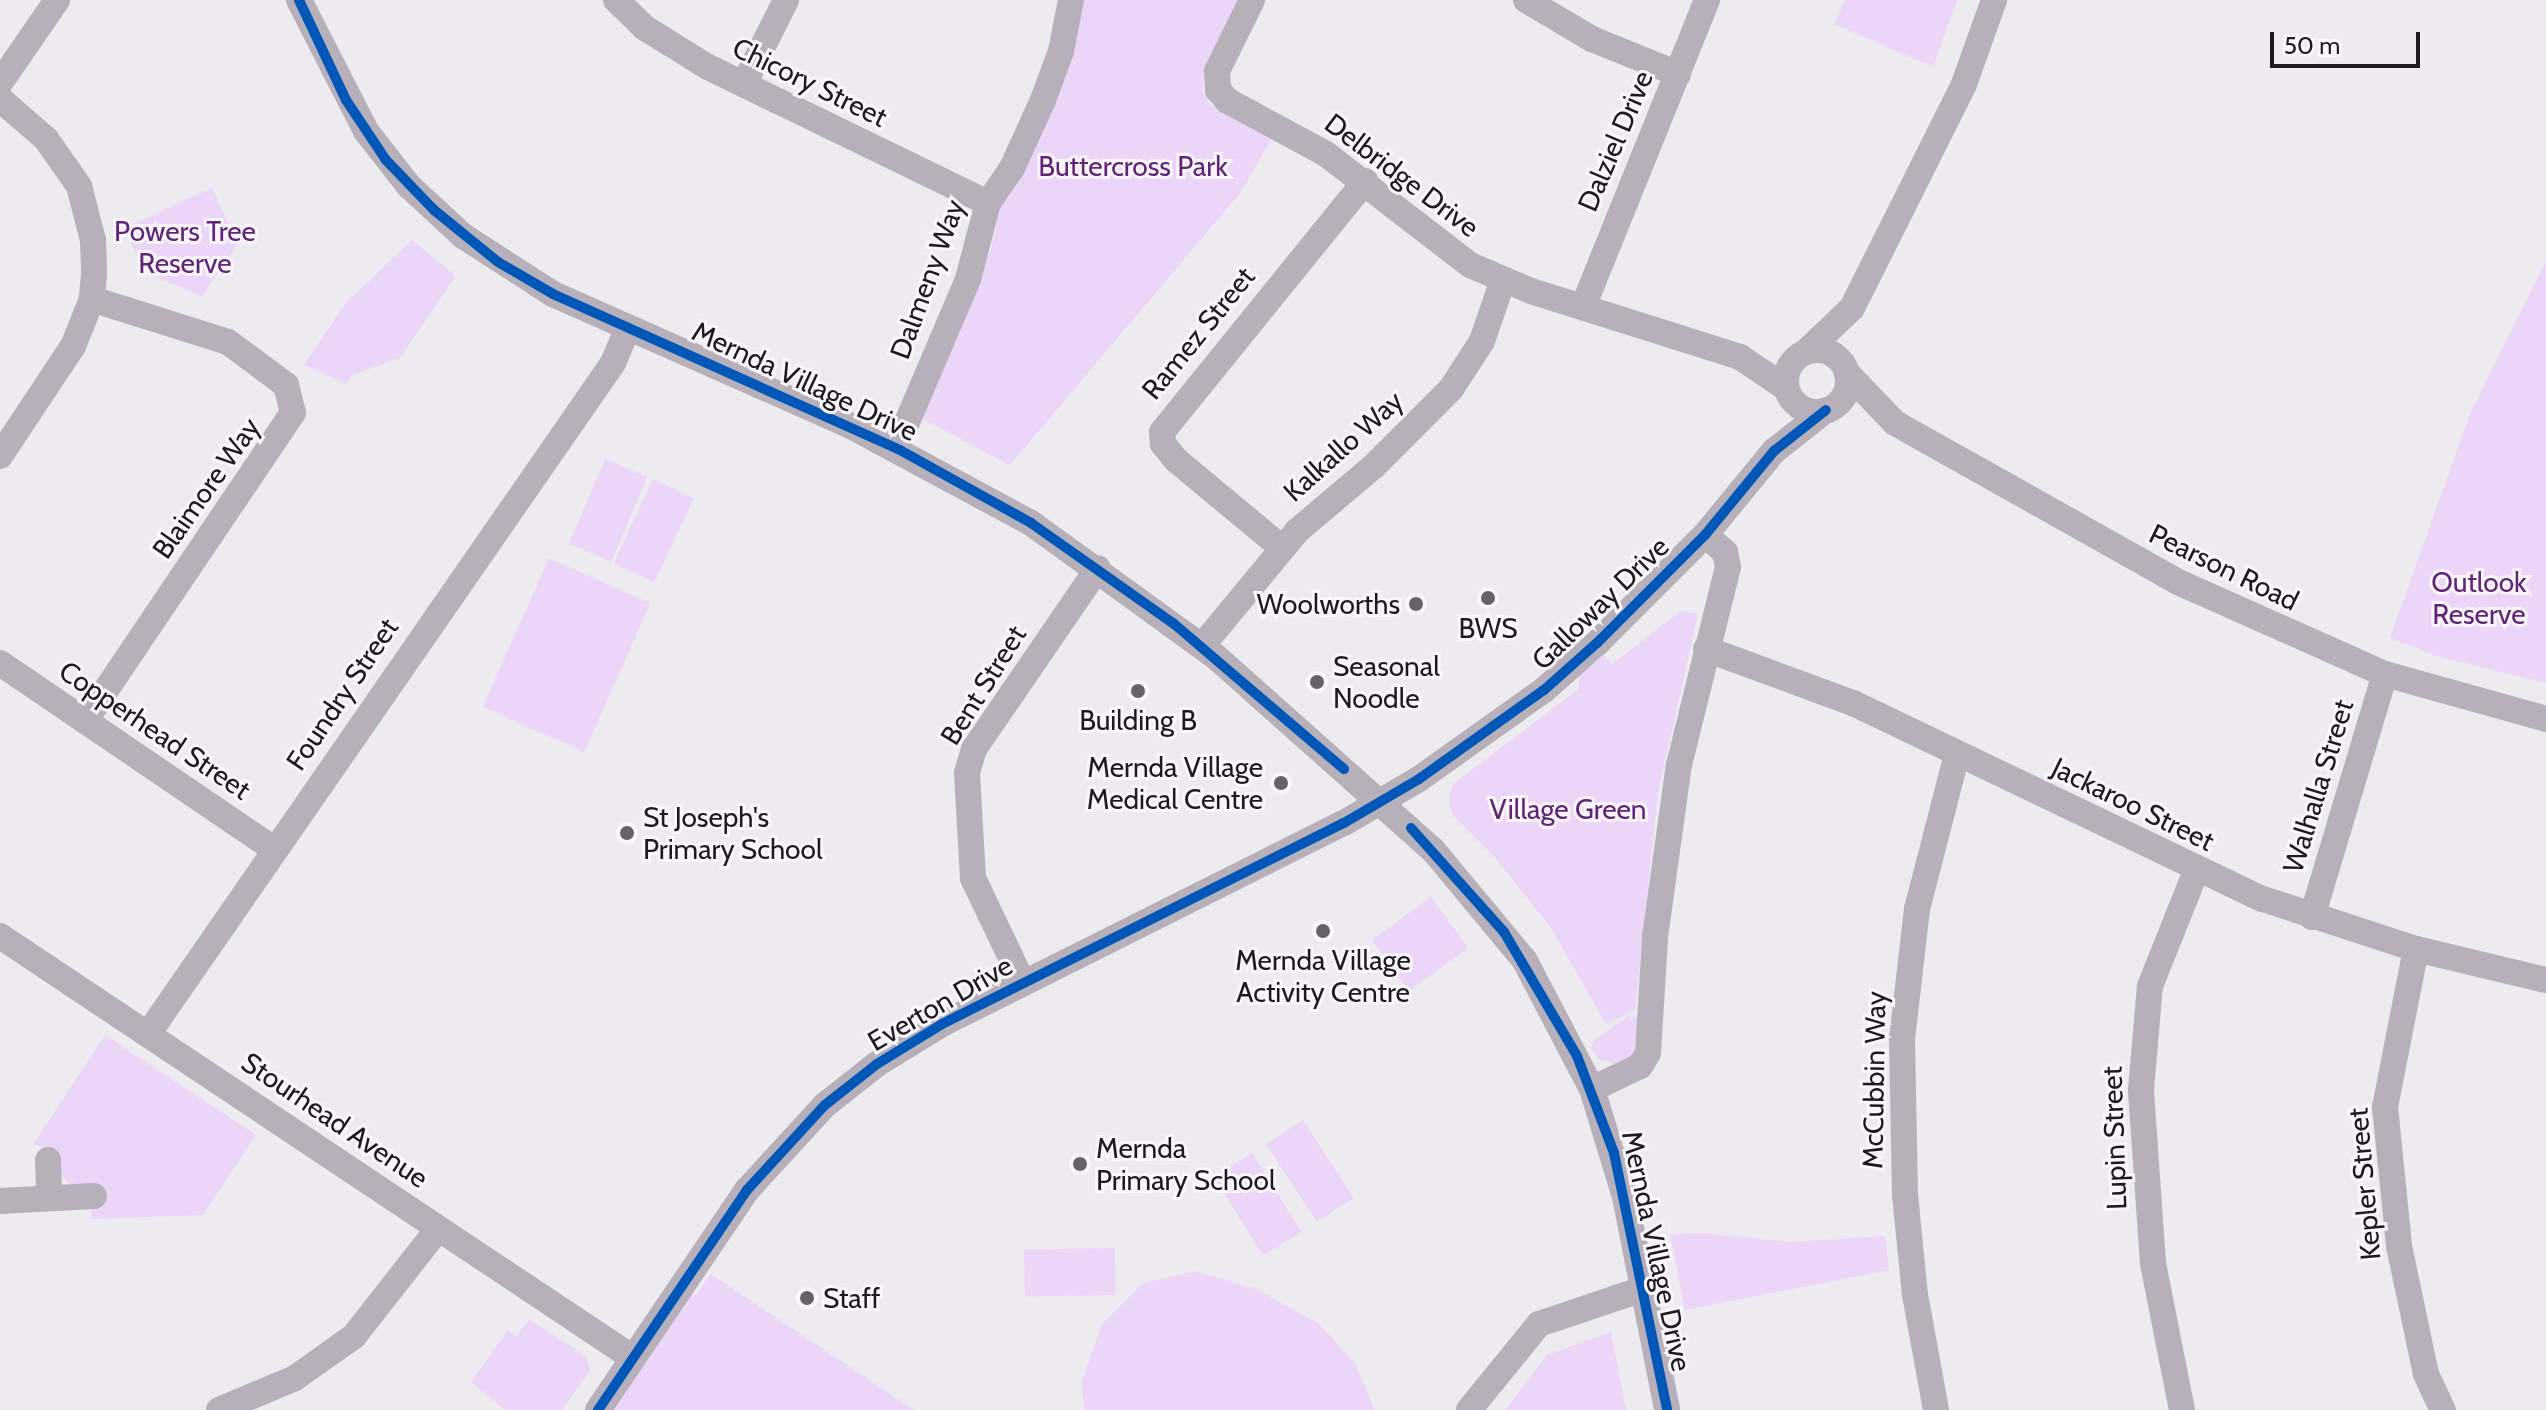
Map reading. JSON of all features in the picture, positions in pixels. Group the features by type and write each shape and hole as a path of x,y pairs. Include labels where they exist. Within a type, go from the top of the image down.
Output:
{"street":[{"path":"0,83 57,0"},
{"name":"Mernda Village Drive","path":"299,0 346,100 409,186 498,262 622,325 896,448 998,504 1098,568 1202,646 1381,802 1459,877 1504,932 1562,1024 1592,1089 1614,1153 1667,1410"},
{"name":"Chicory Street","path":"616,0 669,45 988,203"},
{"path":"744,84 786,0"},
{"name":"Dalmeny Way","path":"896,448 968,279 988,203 1012,168 1043,100 1061,51 1071,0"},
{"name":"Delbridge Drive","path":"1252,0 1220,64 1218,90 1365,181 1435,242 1503,280 1740,357 1786,390"},
{"path":"1526,0 1592,39 1678,74"},
{"name":"Dalziel Drive","path":"1583,307 1707,0"},
{"path":"1852,308 1846,393 1829,409 1798,406 1786,390 1788,367 1852,308 1964,84 1994,0"},
{"path":"0,99 46,139 79,186 93,240 92,299 73,346 0,456"},
{"name":"Ramez Street","path":"1282,548 1176,460 1163,444 1162,432 1365,181"},
{"name":"Kalkallo Way","path":"1202,646 1282,548 1451,389 1482,341 1503,280"},
{"name":"Blaimore Way","path":"85,721 293,413 286,385 228,342 92,299"},
{"name":"Foundry Street","path":"148,1034 589,390 622,325"},
{"path":"1805,352 1825,350 1846,371"},
{"name":"Delbridge Drive","path":"1740,357 1805,352"},
{"name":"Pearson Road","path":"1846,371 1895,423"},
{"name":"Galloway Drive","path":"1774,451 1786,390"},
{"name":"Pearson Road","path":"1829,409 1895,423 2178,582 2385,674 2546,719"},
{"name":"Galloway Drive","path":"1381,802 1544,690 1705,535 1774,451 1829,409"},
{"path":"1592,1089 1640,1066 1648,1053 1662,878 1679,765 1728,567 1725,552 1705,535"},
{"name":"Bent Street","path":"1023,983 973,878 967,773 974,749 1098,568"},
{"name":"Jackaroo Street","path":"1706,649 1853,703 2196,871 2312,917 2416,949 2546,980"},
{"name":"Copperhead Street","path":"0,663 274,849"},
{"name":"Walhalla Street","path":"2312,917 2385,674"},
{"name":"McCubbin Way","path":"1936,1410 1915,1295 1905,1195 1902,1039 1917,909 1957,754"},
{"name":"Everton Drive","path":"598,1410 747,1190 825,1105 905,1045 1381,802"},
{"name":"Lupin Street","path":"2182,1410 2153,1263 2141,1090 2150,986 2196,871"},
{"name":"Stourhead Avenue","path":"0,936 633,1358"},
{"name":"Kepler Street","path":"2416,949 2385,1107 2399,1246 2426,1374 2443,1410"},
{"path":"48,1160 49,1198"},
{"path":"0,1201 94,1196"},
{"path":"219,1410 295,1378 354,1336 438,1229"},
{"path":"1469,1410 1539,1324 1578,1310 1645,1298"}],"green space":[{"name":"Buttercross Park","path":"1082,0 1242,0 1204,75 1203,91 1210,105 1274,134 1241,192 1010,465 921,418 992,246 1000,208 1016,186 1057,94"},
{"path":"1845,0 1957,0 1933,67 1834,24"},
{"name":"Powers Tree Reserve","path":"212,188 227,221 245,233 202,296 151,275 141,265 124,228"},
{"path":"412,240 456,276 400,358 352,375 346,384 304,365 345,304"},
{"name":"Outlook Reserve","path":"2546,261 2546,683 2440,657 2390,638 2470,414"},
{"path":"605,459 647,477 611,562 569,544"},
{"path":"653,479 694,498 654,582 614,563"},
{"path":"549,558 650,603 584,752 483,707"},
{"name":"Village Green","path":"1681,611 1698,614 1658,792 1635,1010 1606,1024 1551,928 1496,859 1453,816 1448,800 1453,784 1579,689 1580,673 1601,652 1612,664"},
{"path":"1431,897 1468,948 1409,991 1372,940"},
{"path":"1628,1016 1639,1017 1633,1057 1614,1064 1599,1059 1591,1049 1593,1041"},
{"path":"105,1035 256,1135 203,1215 90,1219 92,1207 61,1175 56,1156 34,1143"},
{"path":"1303,1120 1354,1198 1317,1222 1266,1144"},
{"path":"1252,1153 1301,1232 1263,1256 1214,1177"},
{"path":"1704,1233 1789,1242 1885,1236 1889,1270 1685,1310 1670,1234"},
{"path":"1115,1248 1116,1295 1025,1297 1024,1250"},
{"path":"1195,1271 1256,1289 1318,1323 1355,1363 1375,1410 1085,1410 1081,1384 1102,1324 1142,1284"},
{"path":"711,1274 914,1410 611,1410 687,1297 697,1294"},
{"path":"529,1319 587,1357 590,1370 562,1410 505,1410 471,1382 508,1330 517,1336"},
{"path":"1611,1332 1626,1410 1505,1410 1547,1355"}],"cycle path":[{"path":"299,0 346,100 386,160 434,210 498,262 553,294 900,450 1031,523 1173,623 1344,769"},
{"path":"598,1410 747,1190 825,1105 877,1064 942,1024 1344,823 1419,779 1544,690 1597,643 1705,535 1774,451 1826,410"},
{"path":"1411,828 1504,932 1577,1056 1614,1153 1667,1410"}],"place":[{"name":"BWS","path":"1488,598"},
{"name":"Woolworths","path":"1416,604"},
{"name":"Seasonal Noodle","path":"1317,682"},
{"name":"Building B","path":"1138,691"},
{"name":"Mernda Village Medical Centre","path":"1281,783"},
{"name":"St Joseph's Primary School","path":"627,833"},
{"name":"Mernda Village Activity Centre","path":"1323,931"},
{"name":"Mernda Primary School","path":"1080,1164"},
{"name":"Staff","path":"807,1298"}]}
